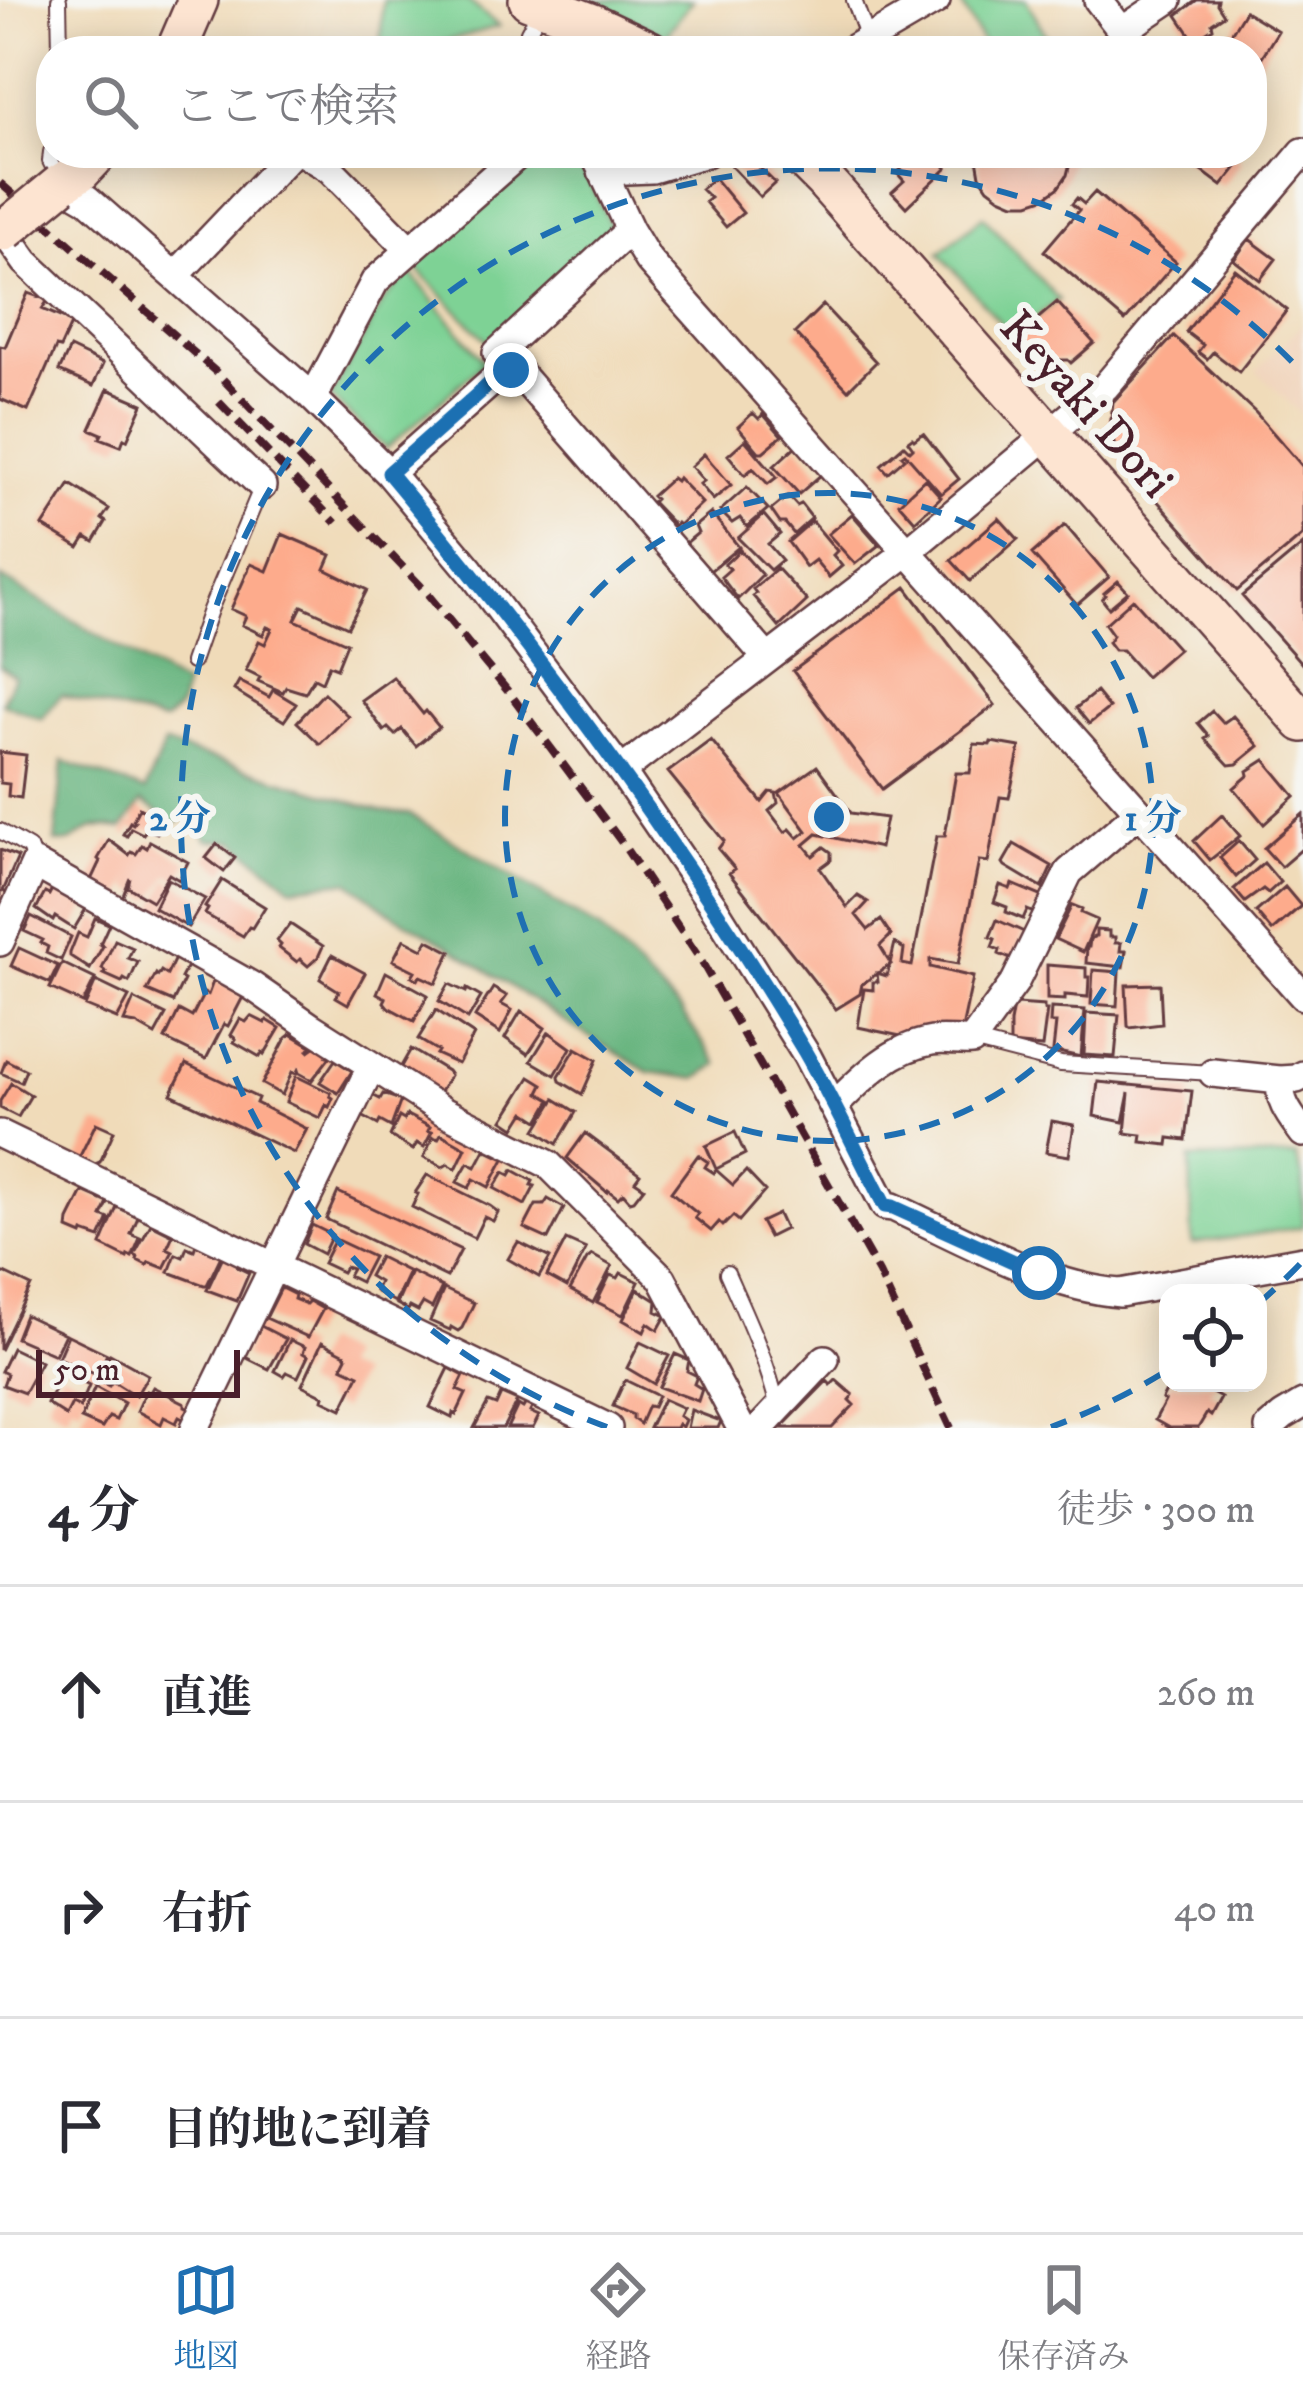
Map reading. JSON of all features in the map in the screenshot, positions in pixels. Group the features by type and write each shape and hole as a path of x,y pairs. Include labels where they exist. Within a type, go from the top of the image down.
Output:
{"street":[{"path":"182,36 198,0"},
{"path":"873,36 935,0"},
{"path":"1098,0 1122,31 1168,0"},
{"path":"536,3 618,36"},
{"path":"622,771 907,552 1105,387 1303,152"},
{"path":"262,486 26,262 2,231 56,168 313,398 389,473 470,570 622,771 724,923 807,1056 885,1206 1090,1291 1120,1293 1303,1261"},
{"path":"176,274 278,168"},
{"path":"327,168 409,249"},
{"path":"313,398 375,281 503,168"},
{"path":"601,168 649,260 1303,996"},
{"name":"Keyaki Dori","path":"811,168 1303,722"},
{"path":"511,370 497,353 631,230"},
{"path":"389,473 504,371 518,371 767,658"},
{"path":"834,1106 874,1066 904,1050 934,1040 971,1041 1015,982 1069,872 1139,812"},
{"path":"0,942 35,864 253,986 454,1118 548,1164 662,1278 741,1428"},
{"path":"195,1428 371,1066"},
{"path":"1213,1072 1292,1078"},
{"path":"1292,1078 1280,1095 1303,1133"},
{"path":"0,1134 608,1428"},
{"path":"769,1418 825,1359"},
{"path":"1269,1428 1303,1404"}],"lane":[{"path":"59,0 60,36"},
{"path":"854,0 857,36"},
{"path":"531,36 536,3"},
{"path":"192,662 262,486"},
{"path":"0,831 29,848 35,864"},
{"path":"971,1041 1061,1064 1213,1072"},
{"path":"727,1273 763,1354 769,1418"}],"shaded area":[{"path":"1303,323 1303,416 1256,371"}],"green space":[{"path":"383,0 467,0 499,26 464,36 381,36"},
{"path":"593,0 693,0 665,36"},
{"path":"959,0 1026,0 1046,36 979,36"},
{"path":"522,168 580,168 614,232 490,344 414,266"},
{"path":"983,216 1059,300 1012,336 939,253"},
{"path":"410,272 485,362 386,449 330,397 384,300"},
{"path":"0,577 184,686 180,707 164,722 61,695 42,719 2,703 14,676 0,666"},
{"path":"164,744 381,811 409,814 599,929 680,1010 718,1064 697,1079 649,1072 394,915 348,881 292,887 234,841 207,840 192,816 174,823 142,802 122,829 95,828 71,841 55,842 63,761 145,791"},
{"path":"1296,1156 1303,1179 1303,1227 1192,1244 1190,1159"}],"building":[{"path":"1197,0 1218,0 1224,15 1212,23 1213,28 1191,36 1177,15"},
{"path":"1245,11 1278,31 1267,49 1267,36 1230,36"},
{"path":"733,168 760,168 775,183 760,197"},
{"path":"902,168 947,168 906,207 892,192 904,181 897,173"},
{"path":"979,168 1069,168 1058,188 1029,203 1000,197 980,176"},
{"path":"1198,168 1236,168 1222,186"},
{"path":"714,178 743,213 726,227 705,202 710,198 701,189"},
{"path":"1095,192 1176,262 1125,321 1044,251 1079,210 1072,204 1077,198 1084,204"},
{"path":"1249,239 1276,259 1260,280 1234,260"},
{"path":"1235,269 1287,310 1239,372 1213,352 1207,359 1198,352 1203,345 1186,332"},
{"path":"28,293 48,300 42,309 72,322 28,411 0,399 0,346 5,347"},
{"path":"1057,302 1094,343 1071,363 1031,360 1013,340"},
{"path":"823,305 876,362 848,390 795,333"},
{"path":"1174,336 1256,413 1303,467 1303,535 1237,591 1117,455 1110,428 1113,402"},
{"path":"70,348 103,364 93,386 59,371"},
{"path":"108,389 143,404 121,446 90,429"},
{"path":"753,413 759,419 763,414 782,436 763,452 738,427"},
{"path":"923,433 959,479 941,494 905,453 888,473 881,465 904,445 910,451 908,441"},
{"path":"745,440 777,477 768,484 753,468 745,475 728,455"},
{"path":"797,445 822,474 799,494 774,466"},
{"path":"704,454 731,485 713,500 691,466"},
{"path":"678,478 702,503 675,526 652,502 652,496"},
{"path":"925,479 941,497 915,521 899,503"},
{"path":"70,484 109,509 94,542 86,537 79,548 43,526"},
{"path":"747,487 768,509 747,527 740,518 732,523 720,511"},
{"path":"788,496 812,518 794,534 771,510"},
{"path":"711,513 739,547 710,571 686,543 698,533 695,526"},
{"path":"852,514 879,545 855,564 828,534"},
{"path":"764,515 780,534 768,544 782,560 770,570 738,538"},
{"path":"999,518 1018,539 970,581 951,560"},
{"path":"812,521 837,551 833,555 842,566 829,577 815,560 806,567 788,542"},
{"path":"1065,525 1109,577 1077,605 1032,554"},
{"path":"282,534 331,555 325,569 367,590 348,627 302,606 295,620 347,643 337,668 329,665 322,682 314,678 305,693 286,687 283,692 246,670 259,641 265,644 272,629 267,627 263,635 242,625 246,616 231,609 251,564 267,571"},
{"path":"1303,545 1303,665 1242,596"},
{"path":"740,550 762,575 738,599 721,577 730,569 725,564"},
{"path":"777,568 807,601 779,627 753,596 753,589"},
{"path":"1118,581 1128,592 1109,608 1102,599 1104,593"},
{"path":"906,587 995,705 882,789 793,671"},
{"path":"1133,599 1178,649 1146,677 1122,650 1114,650 1108,642 1113,635 1105,624"},
{"path":"393,677 439,727 416,746 402,729 395,735 388,728 384,731 361,700"},
{"path":"239,681 269,697 273,690 296,704 284,721 234,690"},
{"path":"1096,692 1109,708 1089,724 1076,708"},
{"path":"324,693 348,716 320,744 297,722"},
{"path":"1212,711 1223,723 1233,716 1259,746 1237,764 1229,765 1205,739 1209,736 1198,723"},
{"path":"711,740 762,802 770,792 776,793 778,803 769,811 785,832 790,829 798,838 807,831 779,793 817,766 851,813 886,818 880,848 817,834 804,845 813,856 824,847 831,852 831,860 820,868 847,907 858,896 868,902 856,915 868,930 881,920 891,935 880,946 891,964 836,1009 729,873 735,869 718,849 724,841 668,772"},
{"path":"974,744 1020,747 1009,798 1000,797 988,862 979,861 958,964 930,959 930,967 973,977 960,1038 924,1041 858,1027 864,989 873,990 877,973 887,976 895,943 904,949 902,964 912,966 937,836 945,836 956,773 970,773"},
{"path":"0,752 26,755 21,798 8,796 9,784 0,783"},
{"path":"1265,760 1295,796 1264,824 1234,788"},
{"path":"139,808 165,823 157,833 147,829 143,834 131,828 127,836 123,834"},
{"path":"1303,814 1303,848 1281,867 1264,848"},
{"path":"1222,815 1240,836 1210,860 1194,841"},
{"path":"109,840 129,855 142,845 147,848 150,841 188,862 179,880 169,874 152,901 128,887 130,878 122,898 90,882"},
{"path":"1239,841 1255,860 1236,877 1220,858"},
{"path":"217,844 235,858 224,872 206,858"},
{"path":"1014,844 1052,866 1042,888 1003,863"},
{"path":"0,850 18,857 0,909"},
{"path":"1264,863 1280,882 1245,902 1234,889"},
{"path":"168,879 205,899 188,927 154,908"},
{"path":"222,880 265,907 243,936 205,914"},
{"path":"1012,884 1041,896 1034,913 1027,910 1023,919 994,902 1000,885 1010,889"},
{"path":"1285,887 1301,906 1272,931 1256,912"},
{"path":"52,889 87,907 74,929 36,909"},
{"path":"1072,905 1097,920 1083,952 1055,939"},
{"path":"31,916 71,937 61,960 46,953 43,940 24,931"},
{"path":"95,918 109,924 90,969 70,953 78,933 87,937"},
{"path":"997,920 1024,932 1013,960 992,947 995,939 990,937"},
{"path":"290,924 323,946 308,966 279,948 277,941"},
{"path":"1096,930 1109,931 1115,943 1121,943 1120,951 1126,951 1123,967 1086,963 1087,947"},
{"path":"404,939 423,949 428,940 451,952 436,983 420,976 418,980 412,976 415,971 393,960"},
{"path":"115,940 133,948 128,958 138,962 129,982 104,974 102,969"},
{"path":"19,948 58,966 50,983 11,966"},
{"path":"332,955 365,973 348,1004 336,997 339,991 320,979"},
{"path":"175,958 188,965 173,1002 147,991 156,974 167,975"},
{"path":"62,963 95,979 83,1003 50,988"},
{"path":"1047,965 1086,968 1088,997 1047,999"},
{"path":"1093,970 1119,972 1117,1006 1091,1004"},
{"path":"386,972 428,995 414,1021 388,1007 386,998 377,993"},
{"path":"214,979 243,997 206,1059 165,1039 179,1010 192,1017"},
{"path":"96,981 129,997 117,1019 85,1006"},
{"path":"449,984 481,997 468,1019 439,1001"},
{"path":"1160,984 1162,1024 1130,1028 1126,985"},
{"path":"493,988 507,996 501,1004 512,1010 500,1033 475,1017"},
{"path":"134,999 166,1015 155,1035 124,1022"},
{"path":"1016,1004 1047,1010 1042,1047 1010,1044"},
{"path":"1051,1008 1085,1010 1081,1057 1053,1051 1056,1023 1050,1023"},
{"path":"436,1010 474,1035 458,1064 418,1039"},
{"path":"521,1011 545,1028 528,1054 505,1038"},
{"path":"1086,1013 1119,1015 1115,1057 1084,1055"},
{"path":"251,1016 280,1028 260,1057 234,1042 231,1035 240,1019 246,1022"},
{"path":"549,1032 571,1048 555,1075 531,1061"},
{"path":"291,1034 311,1046 309,1051 316,1046 330,1057 312,1080 298,1070 292,1072 282,1095 262,1084"},
{"path":"576,1048 597,1060 582,1094 559,1076"},
{"path":"411,1049 450,1075 438,1095 399,1070"},
{"path":"6,1060 26,1070 21,1082 1,1073"},
{"path":"335,1060 352,1071 338,1093 320,1082"},
{"path":"186,1064 258,1098 256,1103 307,1129 294,1153 171,1094"},
{"path":"296,1076 331,1093 333,1098 320,1118 286,1102"},
{"path":"530,1077 543,1085 539,1093 551,1100 539,1121 525,1112 515,1128 503,1120"},
{"path":"1098,1082 1192,1091 1186,1140 1169,1138 1168,1145 1141,1142 1142,1135 1125,1133 1129,1093 1123,1122 1094,1116"},
{"path":"11,1083 31,1095 18,1117 0,1108"},
{"path":"383,1094 401,1100 391,1127 362,1116 372,1095 380,1099"},
{"path":"555,1099 576,1112 557,1144 536,1130"},
{"path":"407,1115 430,1127 424,1147 417,1143 413,1150 390,1136 399,1117 404,1120"},
{"path":"1052,1121 1074,1125 1069,1156 1046,1152"},
{"path":"96,1123 114,1131 100,1162 88,1167 77,1162"},
{"path":"735,1132 745,1154 716,1169 706,1146"},
{"path":"585,1133 640,1174 635,1181 644,1187 634,1200 607,1192 567,1158"},
{"path":"441,1134 466,1148 456,1169 424,1157 433,1137 438,1139"},
{"path":"485,1150 504,1159 489,1187 474,1179 469,1188 457,1182 468,1163 476,1167"},
{"path":"698,1155 708,1162 705,1167 733,1185 746,1171 765,1191 739,1221 733,1216 711,1231 671,1192"},
{"path":"513,1170 535,1186 525,1205 494,1188 504,1172 510,1175"},
{"path":"427,1175 490,1206 498,1212 493,1221 484,1217 474,1238 412,1207"},
{"path":"83,1192 108,1203 102,1216 109,1219 100,1238 68,1229"},
{"path":"338,1192 461,1250 447,1277 326,1219"},
{"path":"548,1199 564,1208 548,1239 524,1228 536,1205"},
{"path":"117,1207 138,1217 131,1234 140,1238 132,1257 101,1245"},
{"path":"778,1214 785,1229 769,1237 761,1222"},
{"path":"151,1224 173,1235 167,1248 173,1251 164,1268 147,1265 134,1255"},
{"path":"312,1225 332,1235 323,1254 304,1244"},
{"path":"335,1239 373,1257 360,1282 348,1276 352,1269 345,1267 342,1272 323,1263"},
{"path":"566,1240 586,1249 567,1287 547,1276"},
{"path":"197,1242 222,1254 207,1285 169,1272 176,1254 183,1257 187,1247 194,1250"},
{"path":"518,1242 550,1258 539,1277 508,1259"},
{"path":"224,1254 249,1273 237,1301 207,1290"},
{"path":"592,1255 612,1266 593,1303 570,1290"},
{"path":"379,1257 409,1272 395,1302 375,1291 379,1282 369,1276"},
{"path":"411,1272 442,1287 432,1308 423,1303 418,1311 408,1310 397,1304"},
{"path":"621,1273 639,1282 623,1315 597,1302 610,1275 618,1278"},
{"path":"0,1275 31,1286 0,1350"},
{"path":"281,1288 295,1295 294,1299 323,1309 308,1337 266,1318"},
{"path":"444,1289 474,1303 458,1331 430,1321"},
{"path":"638,1289 657,1301 656,1311 666,1316 658,1330 648,1323 644,1332 623,1320"},
{"path":"25,1315 65,1334 55,1355 16,1338"},
{"path":"257,1324 286,1339 269,1369 243,1356"},
{"path":"68,1335 107,1354 97,1375 58,1358"},
{"path":"290,1340 305,1347 303,1353 308,1356 298,1377 275,1371"},
{"path":"322,1342 345,1354 342,1367 359,1375 342,1409 302,1385"},
{"path":"640,1342 669,1356 654,1384 627,1368"},
{"path":"12,1348 41,1362 24,1393 3,1385 7,1374 1,1371"},
{"path":"110,1354 148,1375 136,1396 112,1381 109,1386 97,1380"},
{"path":"675,1354 689,1360 687,1371 697,1376 694,1384 702,1389 698,1401 659,1387"},
{"path":"449,1368 464,1376 457,1390 466,1394 452,1418 430,1407"},
{"path":"62,1372 89,1386 80,1408 72,1404 66,1416 47,1404"},
{"path":"625,1380 658,1396 640,1424 633,1415 613,1406"},
{"path":"836,1380 853,1395 849,1400 854,1405 832,1428 781,1428 827,1381 831,1385"},
{"path":"95,1387 124,1403 116,1420 109,1417 102,1428 81,1419"},
{"path":"153,1387 191,1409 185,1420 179,1417 176,1423 164,1417 161,1424 137,1411 146,1391"},
{"path":"1166,1392 1210,1392 1221,1398 1198,1428 1169,1428 1155,1420"},
{"path":"501,1394 517,1401 503,1428 474,1428 488,1402 496,1405"},
{"path":"663,1399 683,1408 682,1427 649,1428"},
{"path":"526,1403 539,1416 533,1428 507,1428 518,1405 523,1408"},
{"path":"691,1410 721,1421 718,1428 687,1428"}],"railway":[{"path":"0,183 216,372 420,585 511,695 620,840 700,959 879,1273 951,1428"},
{"path":"219,402 336,523"}],"route":[{"path":"511,370 504,371 389,473 470,570 602,744 712,904 807,1056 885,1206 1039,1273"}]}
